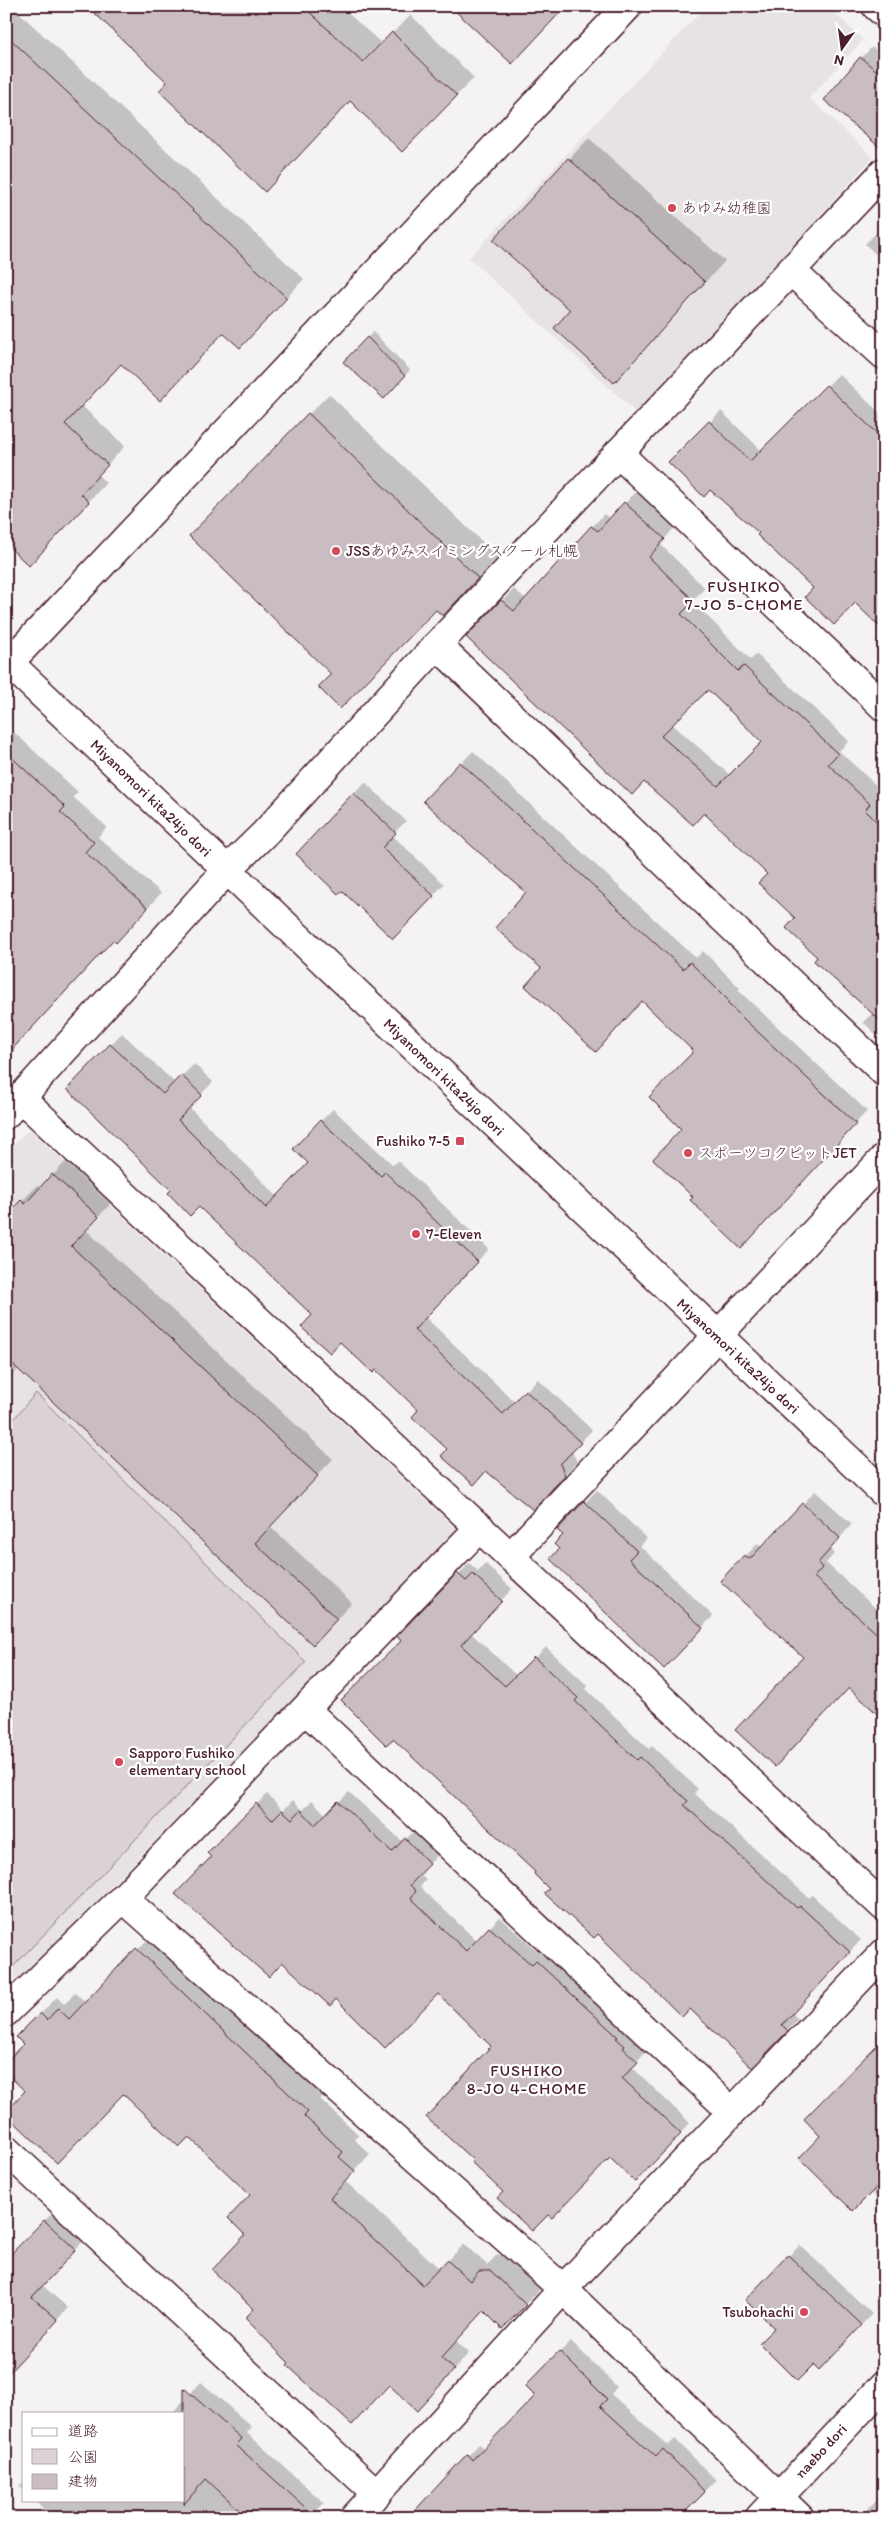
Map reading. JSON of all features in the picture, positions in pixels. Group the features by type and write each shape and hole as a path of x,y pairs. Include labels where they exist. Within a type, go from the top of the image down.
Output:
{"street":[{"path":"7,663 628,6"},
{"path":"876,6 884,13"},
{"path":"884,172 437,645 265,833 227,870 14,1106 480,1527 884,1907"},
{"path":"791,271 884,355"},
{"path":"618,453 884,707"},
{"path":"437,645 884,1072"},
{"name":"Miyanomori kita24jo dori","path":"7,663 884,1493"},
{"path":"511,1556 884,1158"},
{"path":"6,2012 123,1898 306,1710 480,1527"},
{"path":"306,1710 731,2111"},
{"path":"123,1898 562,2289 800,2518"},
{"path":"354,2518 562,2289 884,1953"},
{"path":"6,2150 377,2494"},
{"name":"naebo dori","path":"758,2518 884,2385"}],"shaded area":[{"name":"あゆみ幼稚園","path":"706,6 827,6 863,40 809,98 873,157 639,415 469,258"},
{"name":"Sapporo Fushiko elementary school","path":"29,1129 457,1530 6,1994 6,1153"}],"green space":[{"path":"36,1393 306,1662 6,1974 6,1428"}],"building":[{"path":"87,6 303,6 363,62 392,32 457,96 402,152 350,101 265,192 159,91 167,82"},
{"path":"450,6 566,6 512,64"},
{"path":"6,35 287,298 240,348 223,333 160,401 121,364 65,424 108,465 81,494 89,502 29,566 6,544"},
{"path":"860,57 884,77 884,151 824,100"},
{"path":"568,158 705,282 614,383 554,328 570,310 493,240"},
{"path":"367,337 405,376 384,399 343,362"},
{"path":"826,385 884,440 884,631 855,603 834,625 805,597 813,588 757,535 759,533 710,490 704,497 668,462 709,421 750,461"},
{"path":"308,413 478,578 443,616 436,610 340,709 318,687 331,674 189,536"},
{"path":"624,502 665,539 649,557 694,601 681,614 738,671 744,666 838,754 828,764 870,804 865,810 884,829 884,1024 814,961 817,957 786,928 795,918 758,883 767,874 704,813 693,825 644,782 632,795 466,637 501,600 514,611 591,526 598,531","holes":["708,690 762,742 718,786 661,736"]},
{"path":"6,752 65,807 60,812 94,842 85,852 148,908 116,943 113,940 6,1056"},
{"path":"460,762 683,969 690,962 729,1001 727,1003 856,1124 741,1249 690,1200 693,1197 653,1159 681,1129 649,1097 692,1053 692,1050 642,1001 596,1052 525,986 541,968 495,928 526,892 423,801"},
{"path":"353,793 396,833 382,848 434,896 393,939 342,891 338,894 296,854"},
{"path":"110,1044 163,1094 181,1075 202,1095 178,1120 266,1208 308,1163 293,1149 320,1120 381,1176 385,1172 478,1262 414,1330 503,1414 525,1390 581,1443 560,1464 565,1475 533,1510 486,1471 474,1485 441,1456 447,1449 412,1417 418,1410 376,1370 373,1373 340,1342 330,1353 301,1327 312,1315 199,1207 190,1216 168,1193 171,1190 67,1089"},
{"path":"52,1174 99,1217 71,1246 318,1476 255,1543 337,1619 313,1645 6,1358 6,1216 21,1200 25,1204"},
{"path":"584,1501 637,1551 629,1559 703,1628 664,1669 550,1559 559,1549 554,1544 563,1535 557,1530"},
{"path":"802,1503 840,1538 818,1563 822,1568 814,1577 884,1640 884,1720 849,1688 775,1767 735,1730 803,1657 720,1581 744,1555 750,1559"},
{"path":"457,1573 466,1581 473,1574 502,1601 461,1645 505,1686 534,1657 578,1698 575,1701 637,1760 640,1757 688,1801 684,1805 797,1908 800,1906 850,1952 782,2025 788,2031 752,2068 690,2009 682,2017 598,1934 594,1938 544,1893 549,1889 534,1874 535,1872 393,1739 386,1745 341,1700 401,1641 397,1636"},
{"path":"338,1801 392,1852 405,1838 430,1864 410,1885 416,1891 411,1898 466,1951 489,1927 532,1965 536,1961 618,2037 616,2038 625,2046 623,2048 638,2062 622,2078 681,2134 635,2182 610,2158 552,2218 548,2215 532,2231 497,2198 503,2192 471,2162 473,2160 426,2117 491,2046 438,1994 385,2048 336,1999 330,2006 282,1962 269,1977 175,1894 211,1857 207,1853 256,1803 272,1820 282,1810 292,1819 301,1810 315,1825"},
{"path":"136,1948 308,2112 304,2116 343,2152 339,2157 355,2171 330,2198 423,2285 447,2260 470,2281 479,2271 491,2271 526,2305 502,2329 484,2311 441,2358 454,2370 417,2411 389,2385 352,2425 287,2365 289,2363 245,2318 254,2309 212,2270 245,2235 228,2218 250,2195 189,2137 179,2147 123,2094 57,2163 6,2114 6,2111 25,2091 6,2073 6,2062 23,2044 16,2037 40,2013 47,2020 58,2008 69,2019"},
{"path":"884,2038 884,2180 853,2211 799,2158 820,2136 804,2119"},
{"path":"44,2220 76,2250 32,2297 58,2320 6,2376 6,2259"},
{"path":"788,2255 862,2325 819,2371 813,2365 797,2381 759,2343 774,2328 745,2300"},
{"path":"559,2351 607,2399 600,2406 656,2457 663,2449 705,2492 679,2518 408,2518 467,2454 472,2460 535,2396 525,2386"},
{"path":"184,2388 242,2439 236,2445 317,2518 248,2518 206,2479 184,2504"}],"place":[{"name":"あゆみ幼稚園","path":"672,208"},
{"name":"JSSあゆみスイミングスクール札幌","path":"336,551"},
{"name":"Fushiko 7-5","path":"460,1141"},
{"name":"スポーツコクピットJET","path":"688,1153"},
{"name":"7-Eleven","path":"416,1234"},
{"name":"Sapporo Fushiko elementary school","path":"119,1762"},
{"name":"Tsubohachi","path":"804,2312"}],"district":[{"name":"FUSHIKO 7-JO 5-CHOME","path":"744,595"},
{"name":"FUSHIKO 8-JO 4-CHOME","path":"527,2079"}]}
